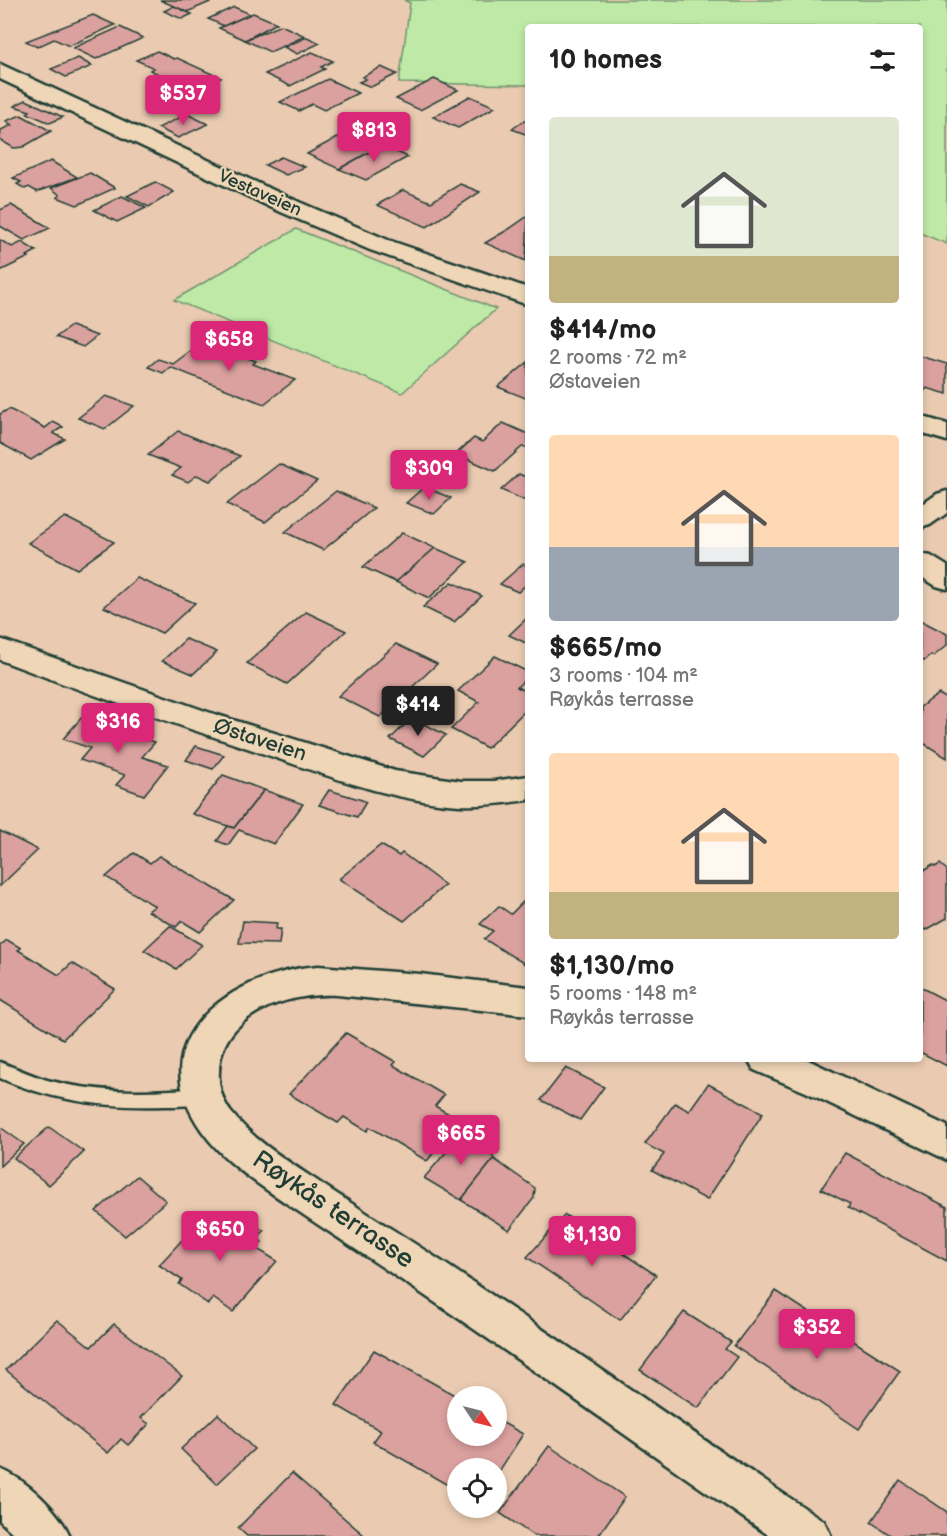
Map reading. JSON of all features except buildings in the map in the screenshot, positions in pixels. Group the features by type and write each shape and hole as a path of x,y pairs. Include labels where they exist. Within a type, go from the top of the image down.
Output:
{"street":[{"name":"Vestaveien","path":"0,70 290,207 379,244 525,296"},
{"path":"923,425 947,433"},
{"path":"923,517 947,500"},
{"path":"923,565 947,579"},
{"name":"Østaveien","path":"0,649 202,722 404,785 472,795 525,788"},
{"name":"Røykås terrasse","path":"525,1001 352,982 310,981 271,989 245,1002 222,1019 207,1040 199,1062 199,1082 206,1106 231,1137 279,1177 445,1286 808,1536"},
{"path":"774,1062 819,1081 947,1143"},
{"path":"0,1490 47,1536"}],"lane":[{"path":"0,1070 38,1084 112,1100 156,1100 203,1096"}],"green space":[{"path":"404,0 947,0 947,244 923,234 923,24 525,24 525,85 399,83 410,3"},
{"path":"296,229 496,309 402,393 174,300"}]}
